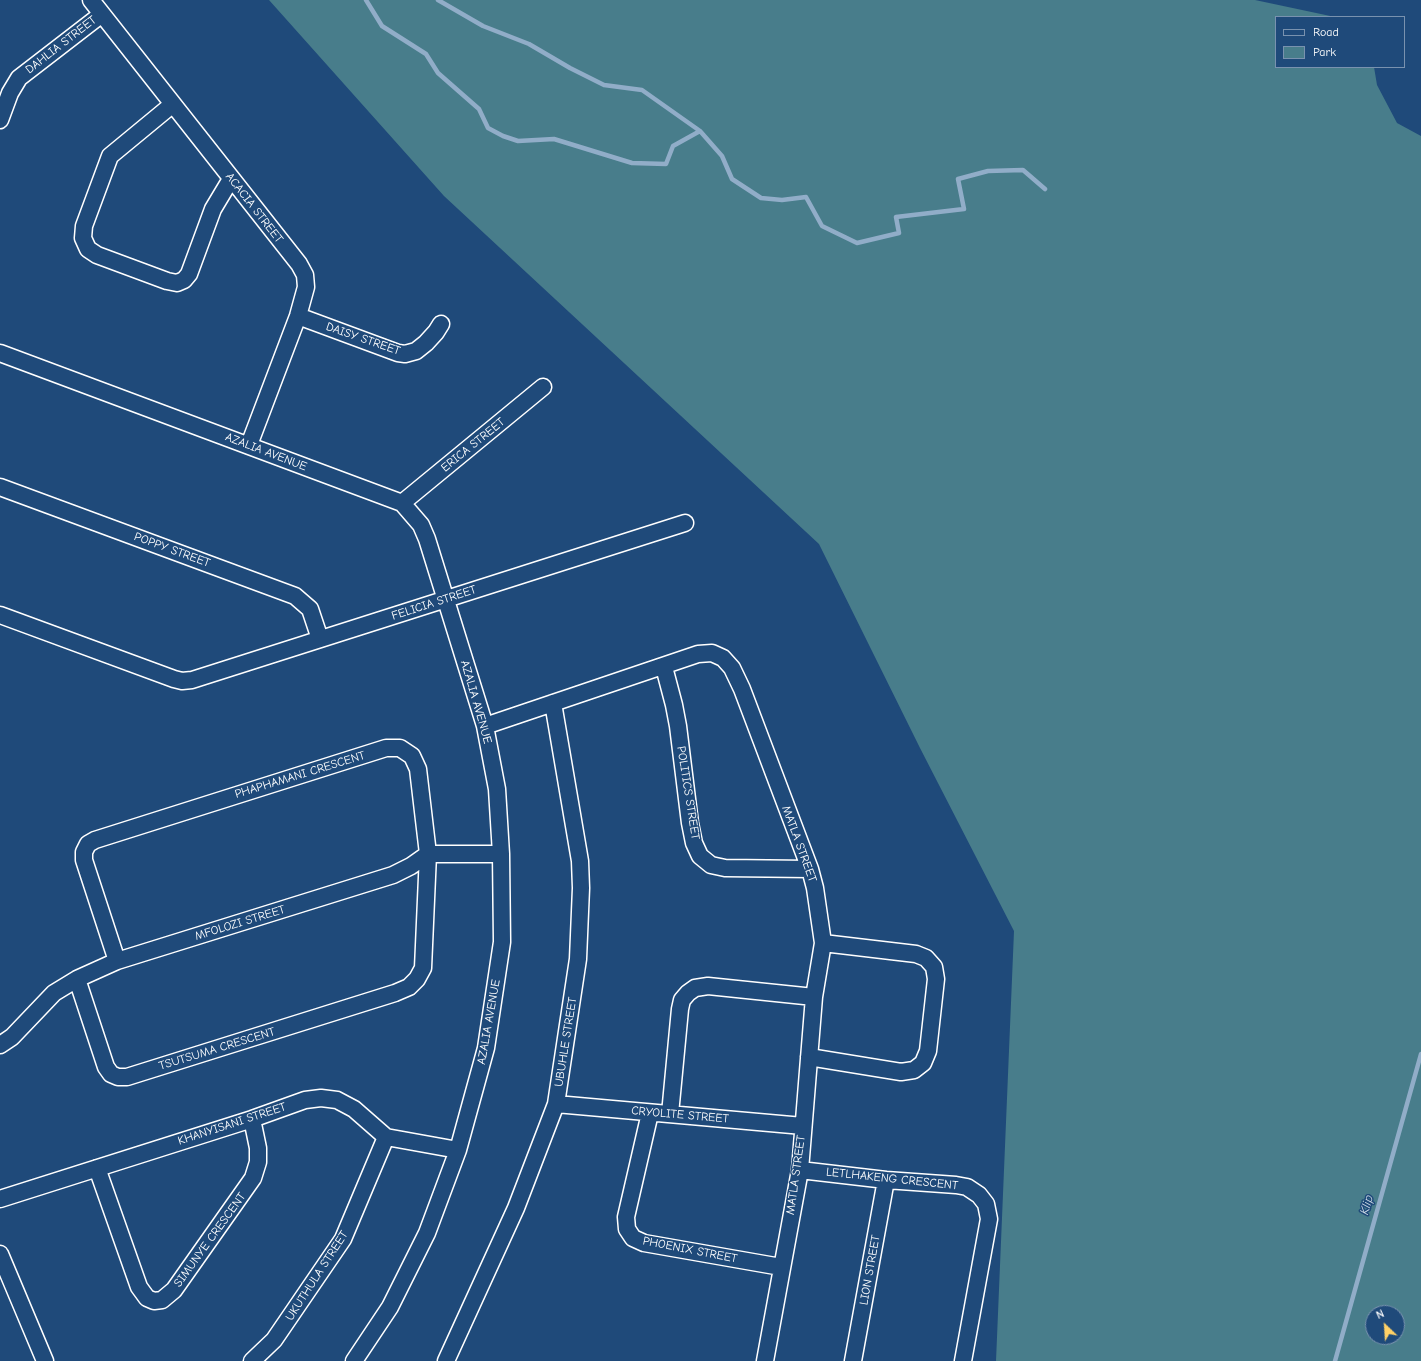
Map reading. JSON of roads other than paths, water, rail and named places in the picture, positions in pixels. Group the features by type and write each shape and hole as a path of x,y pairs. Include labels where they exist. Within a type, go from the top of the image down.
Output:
{"street":[{"name":"ACACIA STREET","path":"91,0 299,264 305,275 306,286 298,316 249,445"},
{"name":"DAHLIA STREET","path":"0,120 10,93 19,78 102,14"},
{"path":"174,104 110,156 84,226 83,238 88,249 98,255 167,281 177,283 184,280 189,274 213,209 231,179"},
{"name":"DAISY STREET","path":"298,316 405,354 416,351 426,343 441,324"},
{"name":"AZALIA AVENUE","path":"0,353 402,503 421,525 446,599 485,726 497,789 501,854 501,949 486,1048 458,1150 424,1240 390,1307 354,1361"},
{"name":"ERICA STREET","path":"402,503 543,387"},
{"name":"POPPY STREET","path":"0,487 295,596 310,609 320,639"},
{"name":"FELICIA STREET","path":"0,615 182,681 192,680 685,523"},
{"name":"MATLA STREET","path":"485,726 664,667 698,654 712,653 723,658 732,668 742,689 810,869 815,888 823,943 814,997 800,1170 781,1267 765,1361"},
{"name":"POLITICS STREET","path":"664,667 678,726 690,823 694,843 700,856 711,865 725,868 810,869"},
{"name":"UBUHLE STREET","path":"446,1361 516,1208 556,1104 578,959 581,888 580,861 553,703"},
{"name":"PHAPHAMANI CRESCENT","path":"117,961 84,860 84,852 88,844 95,840 386,748 400,748 412,756 418,769 428,854 423,968 417,979"},
{"path":"428,854 501,854"},
{"name":"MFOLOZI STREET","path":"0,1045 12,1037 48,998 77,979 117,961 393,875 411,866 428,854"},
{"path":"809,1057 901,1072 914,1070 923,1063 928,1051 936,978 934,967 926,958 916,954 823,943"},
{"name":"TSUTSUMA CRESCENT","path":"77,979 106,1067 111,1074 118,1077 126,1077 395,993 410,987 417,979"},
{"path":"670,1114 680,1009 682,1000 688,992 695,988 708,986 814,997"},
{"name":"KHANYISANI STREET","path":"0,1199 252,1119 305,1100 321,1098 337,1100 354,1110 386,1137 458,1150"},
{"name":"CRYOLITE STREET","path":"556,1104 803,1126"},
{"name":"PHOENIX STREET","path":"650,1113 626,1217 627,1229 633,1238 644,1243 781,1267"},
{"name":"SIMUNYE CRESCENT","path":"97,1168 139,1288 147,1298 154,1301 162,1300 174,1290 253,1178 258,1162 258,1148 252,1119"},
{"name":"UKUTHULA STREET","path":"252,1361 274,1340 343,1239 386,1137"},
{"name":"LETLHAKENG CRESCENT","path":"800,1170 886,1180 956,1184 968,1187 979,1195 986,1204 989,1219 963,1361"},
{"name":"LION STREET","path":"853,1361 886,1180"},
{"path":"0,1254 45,1361"}],"waterway":[{"path":"366,0 382,26 426,54 438,73 479,109 488,128 503,136 518,141 554,139 632,163 666,164 673,146 700,131"},
{"path":"438,0 483,26 529,44 570,68 604,85 642,90 700,131 722,156 732,179 761,198 782,200 806,197 822,226 857,243 899,233 896,217 964,209 958,179 988,171 1023,170 1045,189"},
{"name":"Klip","path":"1335,1361 1421,1054"}]}
